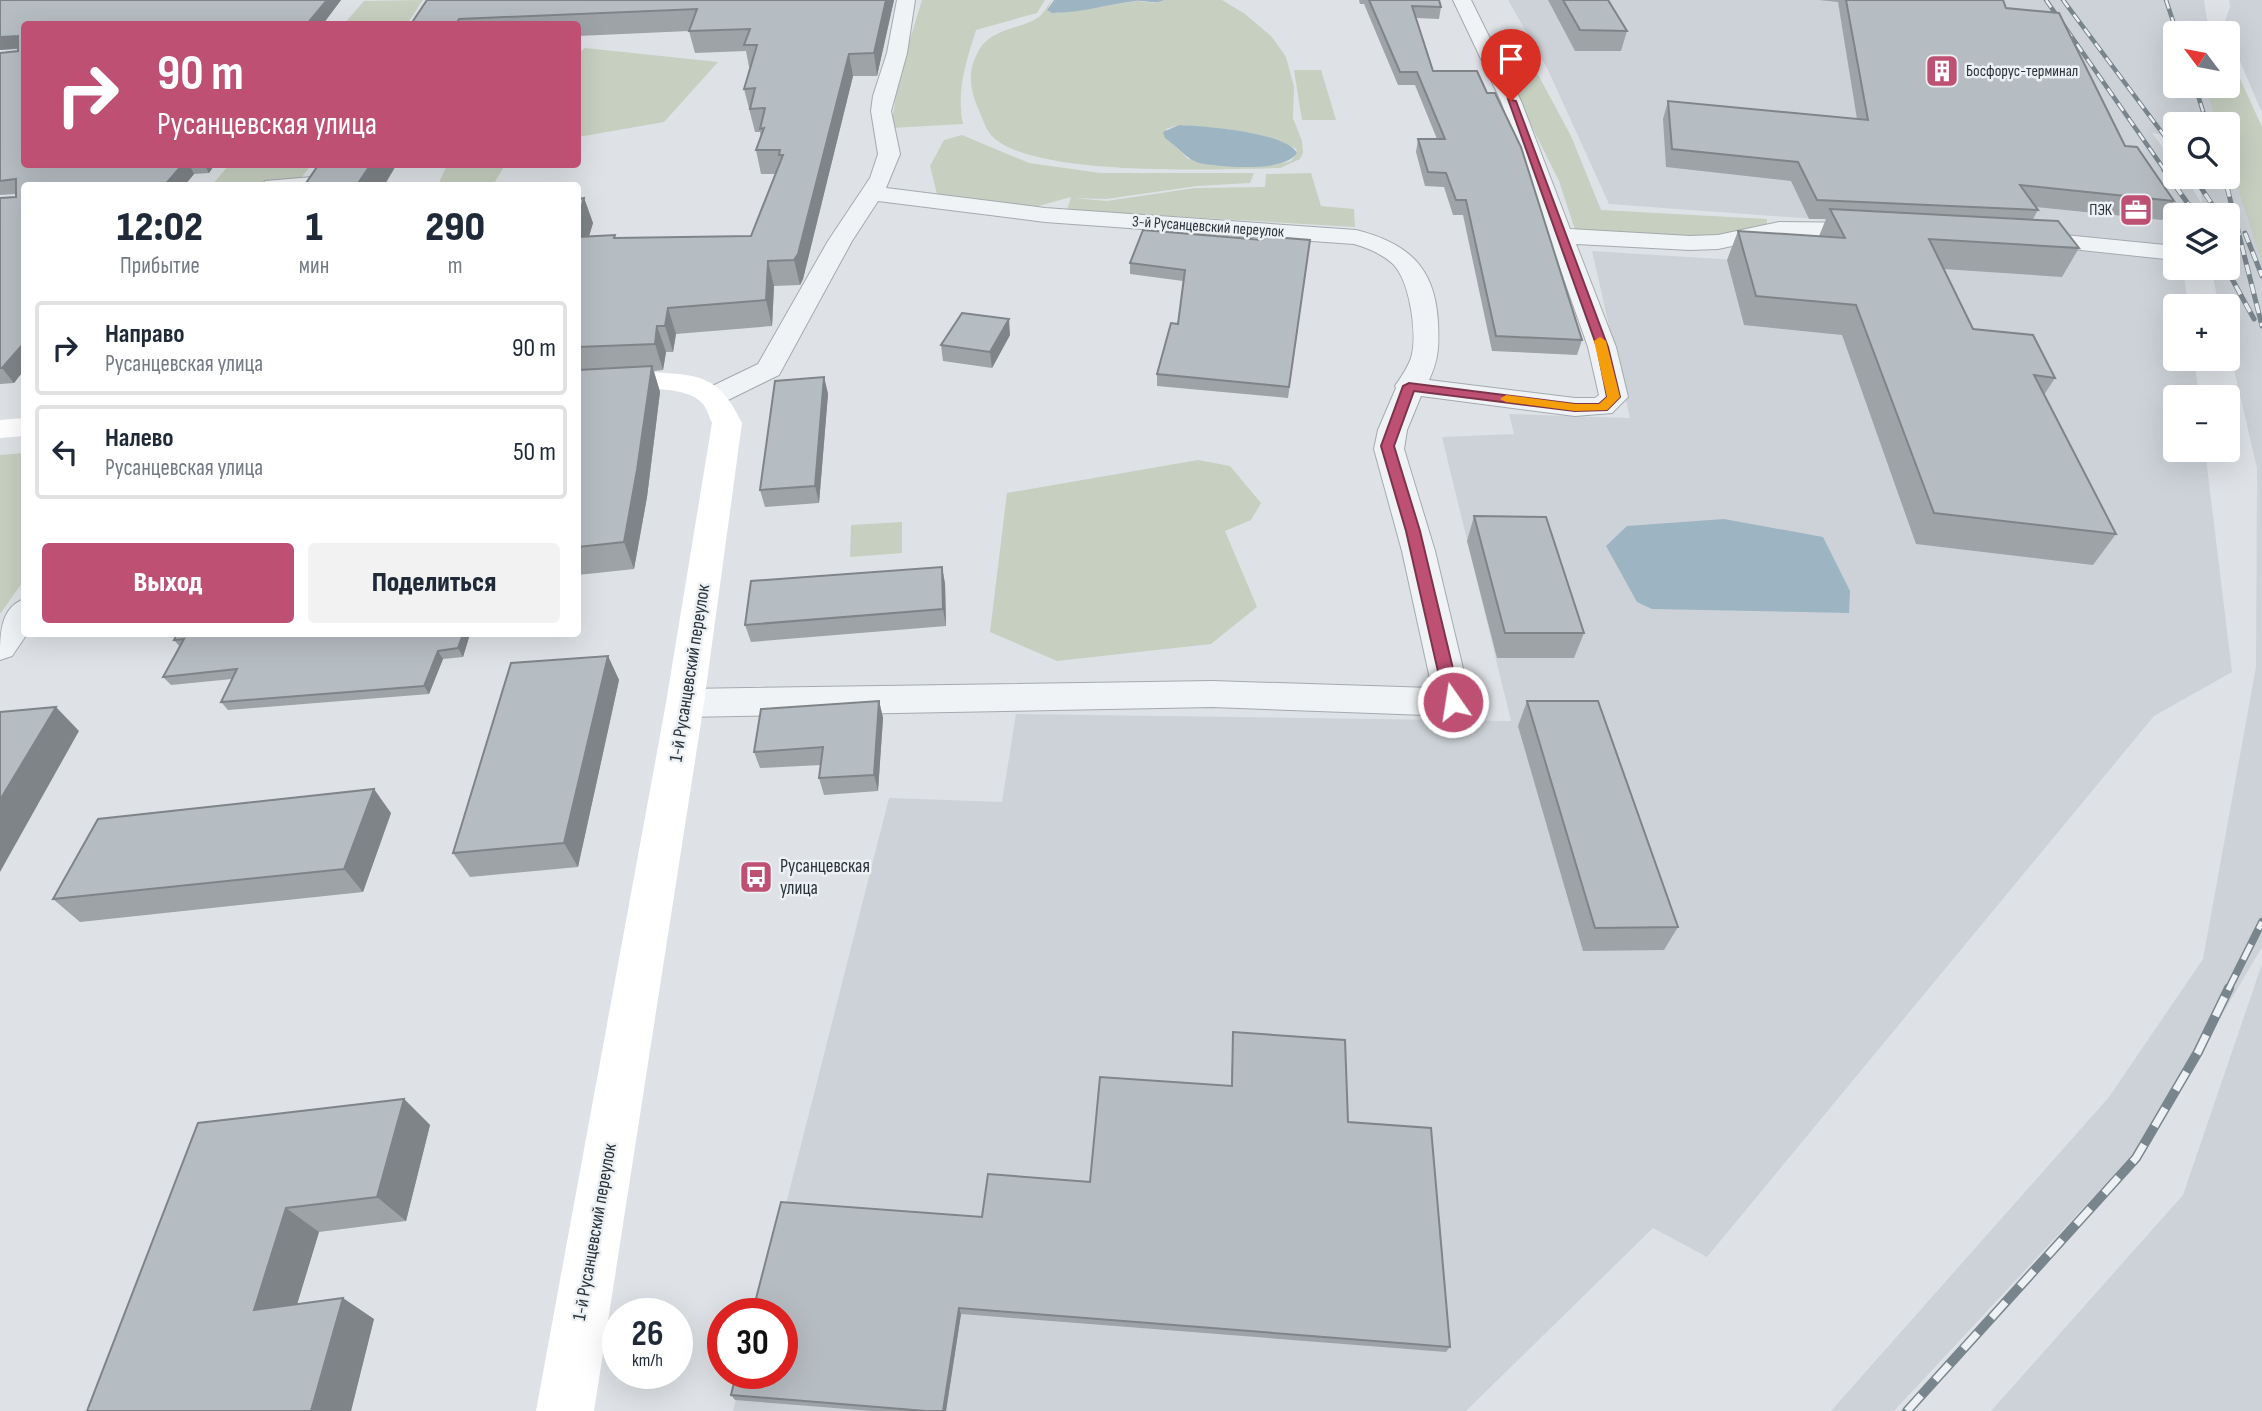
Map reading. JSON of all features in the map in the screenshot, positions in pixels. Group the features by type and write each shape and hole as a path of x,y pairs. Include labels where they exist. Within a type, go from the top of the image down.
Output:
{"street":[{"path":"581,385 658,380 692,386 714,396 768,369 840,241 881,178 889,154 881,111 883,96 897,53 906,0"},
{"path":"1409,386 1575,407 1602,407 1614,397 1602,347 1563,236 1511,101 1462,0"},
{"path":"295,182 317,178"},
{"name":"3-й Русанцевский переулок","path":"685,703 1212,694 1453,702 1413,531 1388,446 1409,386 1426,358 1421,288 1411,267 1397,253 1381,244 1356,237 1045,215 871,193"},
{"path":"1563,236 1690,243 1718,242 1779,229 1892,231"},
{"path":"1997,237 2075,241 2163,252"},
{"name":"1-й Русанцевский переулок","path":"565,1411 685,703 727,423 714,396"},
{"path":"0,429 21,427"},
{"path":"0,647 21,616"}],"shaded area":[{"path":"1508,0 2204,0 2207,21 2163,21 2163,98 2226,98 2230,112 2163,112 2163,135 2152,133 2163,148 2163,189 2193,189 2201,203 2163,203 2163,244 1609,204 1548,70"},
{"path":"2229,0 2262,0 2262,113 2240,61 2240,21 2225,21 2230,7"},
{"path":"2240,146 2262,219 2262,947 2152,1134 1894,1411 1831,1411 2109,1097 2203,959 2256,667 2257,468 2240,385 2238,385 2234,371 2240,371 2240,294 2216,294 2214,280 2240,280 2240,203 2202,203 2200,189 2240,189"},
{"path":"2040,247 2163,259 2163,280 2185,280 2186,294 2163,294 2163,371 2196,371 2197,385 2163,385 2163,462 2206,462 2232,672 2154,716 1707,1257 1653,1228 1466,1411 733,1411 738,1389 798,1389 798,1298 783,1298 785,1208 889,798 1002,802 1016,714 1511,721 1442,437 1514,434 1509,414 1630,418 1592,251 1831,266"},
{"path":"2262,964 2262,1411 1991,1411 2183,1195"}],"green space":[{"path":"423,0 409,21 347,21 364,1"},
{"path":"922,0 1045,0 1037,13 976,30 961,88 963,124 891,128 899,76"},
{"path":"1052,0 1047,10 1057,13 1138,1 1154,3 1164,0 1222,0 1245,14 1272,37 1286,57 1294,87 1293,118 1302,141 1303,153 1300,159 1280,168 1128,168 1084,165 1012,149 991,135 985,125 972,91 973,64 979,50 992,37 1039,17","holes":["1179,125 1269,137 1296,149 1297,153 1291,161 1274,165 1188,159 1173,144 1166,129"]},
{"path":"1500,33 1522,36 1535,69 1571,136 1601,210 1767,219 1767,228 1710,239 1576,233 1559,181 1491,45 1490,37"},
{"path":"585,48 718,62 664,122 581,136 581,51"},
{"path":"1294,70 1321,70 1336,120 1302,120"},
{"path":"2240,79 2262,127 2262,262 2238,189 2240,112 2214,112 2209,98 2240,98"},
{"path":"962,135 1029,163 1100,173 1254,173 1250,183 1197,186 1106,199 1073,198 1107,201 1195,188 1265,187 1266,174 1311,173 1321,206 1354,209 1355,227 1067,210 1071,197 1027,209 937,194 930,166 944,140"},
{"path":"226,168 309,168 298,182 214,182"},
{"path":"445,168 503,168 495,182 439,182"},
{"path":"21,453 21,584 0,614 0,455"},
{"path":"1198,460 1230,466 1261,503 1251,520 1225,531 1257,607 1211,644 1057,661 990,632 1007,493"},
{"path":"902,522 902,553 850,557 851,525"}],"water":[{"path":"1054,0 1164,0 1136,1 1052,13 1047,10"},
{"path":"1179,125 1261,135 1290,146 1297,153 1279,164 1266,166 1236,167 1199,163 1190,159 1165,138 1163,132"},
{"path":"1724,519 1823,537 1850,591 1849,613 1652,609 1637,602 1606,546 1627,526"}],"building":[{"path":"0,0 327,0 310,21 21,21 21,168 180,168 167,182 21,182 21,346 2,368 0,198 16,197 16,179 0,181 0,53 18,51 18,36 0,37"},
{"path":"427,0 886,0 874,53 849,54 798,254 794,260 768,261 766,300 668,308 665,326 657,326 655,344 581,347 581,237 751,236 783,155 779,155 780,150 756,150 764,128 760,129 765,108 750,109 755,88 744,89 757,45 744,45 750,29 689,31 697,9 413,21"},
{"path":"1369,0 1439,0 1441,7 1412,6 1433,71 1477,71 1487,93 1495,93 1521,147 1582,340 1496,336 1466,200 1456,200 1446,173 1428,172 1418,139 1445,139 1417,72 1400,72"},
{"path":"1563,0 1608,0 1627,31 1580,30"},
{"path":"1846,0 2003,0 2006,8 2059,13 2125,146 2137,147 2163,185 2163,189 2174,201 2020,185 2038,210 1817,200 1798,162 1672,149 1668,101 1868,120"},
{"path":"316,168 368,168 359,182 307,182"},
{"path":"1830,209 2058,221 2079,248 1929,239 1973,329 2033,335 2055,378 2034,375 2116,534 1934,513 1856,305 1756,296 1738,231 1845,238"},
{"path":"1143,230 1262,240 1262,236 1310,240 1289,387 1157,374 1171,323 1178,324 1185,270 1130,263"},
{"path":"962,313 1009,319 990,352 941,345"},
{"path":"652,366 624,542 581,547 581,370"},
{"path":"824,377 815,486 760,490 775,381"},
{"path":"1474,516 1546,517 1584,633 1505,633"},
{"path":"942,567 943,609 745,625 751,581"},
{"path":"176,637 462,637 458,648 438,651 424,686 221,702 237,669 163,677 184,639 174,640"},
{"path":"608,656 564,843 453,853 511,663"},
{"path":"879,701 874,775 819,778 823,747 754,752 761,709"},
{"path":"1527,701 1598,701 1678,927 1595,928"},
{"path":"56,707 0,800 0,712"},
{"path":"374,789 344,869 53,899 98,819"},
{"path":"1233,1032 1345,1040 1348,1122 1431,1128 1450,1347 959,1308 943,1411 731,1395 732,1389 798,1389 798,1298 756,1298 781,1202 982,1217 988,1174 1090,1182 1100,1077 1232,1086"},
{"path":"404,1099 377,1197 286,1208 254,1310 343,1298 311,1411 87,1411 198,1123"}],"railway":[{"path":"2046,0 2163,168"},
{"path":"2063,0 2163,134"},
{"path":"2166,0 2173,21"},
{"path":"2199,98 2203,112"},
{"path":"2178,189 2187,203"},
{"path":"2202,189 2211,203"},
{"path":"2228,189 2262,326"},
{"path":"2245,233 2262,276"},
{"path":"2233,280 2254,319"},
{"path":"2229,988 2262,922"},
{"path":"1907,1411 2136,1158 2198,1052 2229,988"}],"slow traffic":[{"path":"1506,399 1575,407 1602,407 1614,397 1600,341"}],"place":[{"name":"Босфорус-терминал","path":"1942,71"},
{"name":"ПЭК","path":"2136,210"},
{"name":"Русанцевская улица","path":"756,877"}],"route":[{"path":"1453,702 1413,531 1388,446 1409,386 1575,407 1602,407 1614,397 1602,347 1511,101"}]}
